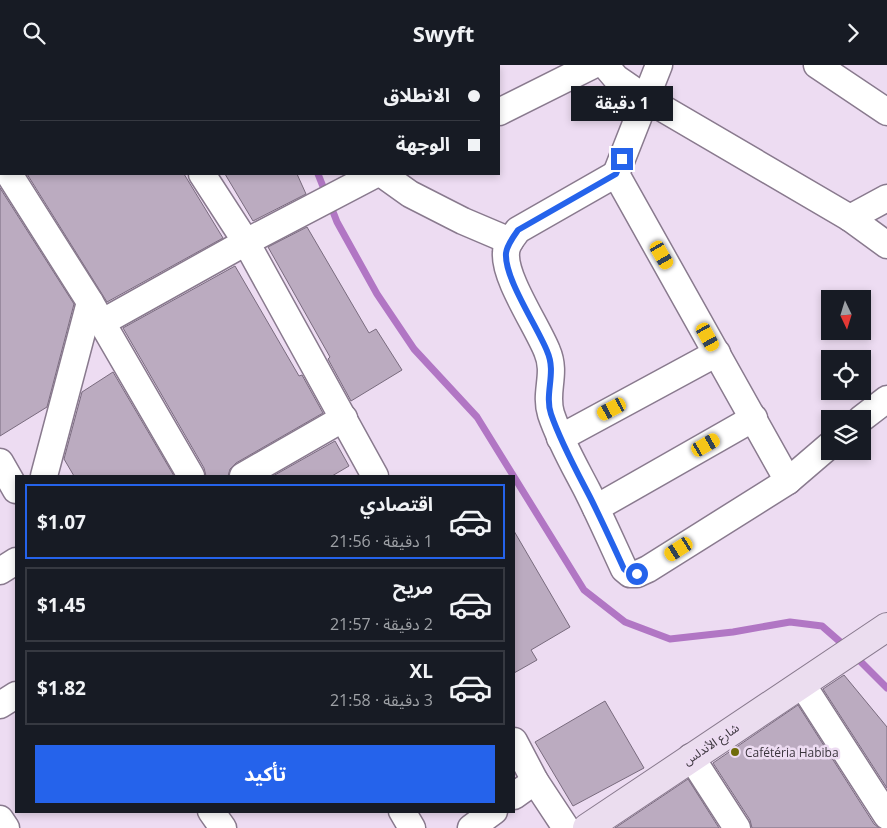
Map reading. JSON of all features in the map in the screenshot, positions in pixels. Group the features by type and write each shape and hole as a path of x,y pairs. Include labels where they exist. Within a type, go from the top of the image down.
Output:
{"street":[{"path":"500,112 593,65"},
{"path":"605,65 616,78 646,98 850,218 887,245"},
{"path":"659,65 616,174 518,230 510,241 506,253 508,271 548,351 552,366 549,395 550,412 560,438 596,508 624,569 630,574 637,574 648,569 788,481 821,453"},
{"path":"817,65 887,112"},
{"path":"616,174 788,481"},
{"path":"10,175 96,313 190,475"},
{"path":"203,175 246,242 374,475"},
{"path":"44,475 96,313 246,242 318,203 373,177 463,221 510,241"},
{"path":"850,218 887,198"},
{"path":"560,438 717,353"},
{"path":"871,411 887,399"},
{"path":"245,475 344,418"},
{"path":"596,508 754,418"},
{"path":"0,462 15,488"},
{"path":"0,571 15,562"},
{"name":"شارع الأندلس","path":"587,828 877,634"},
{"path":"802,684 887,816"},
{"path":"0,705 15,696"},
{"path":"515,743 535,781 566,828"},
{"path":"691,757 737,828"},
{"path":"515,795 535,781"},
{"path":"213,813 223,828"},
{"path":"403,813 412,828"},
{"path":"471,828 491,813"},
{"path":"0,819 6,828"}],"building":[{"path":"28,175 185,175 223,238 107,302"},
{"path":"226,175 297,175 306,194 253,221"},
{"path":"0,188 74,304 47,407 0,436"},
{"path":"307,227 369,333 376,329 402,370 351,401 328,359 330,357 268,247"},
{"path":"235,266 299,376 302,375 323,413 236,463 230,469 228,475 206,475 204,468 123,328"},
{"path":"113,372 173,475 73,475 64,459 82,392"},
{"path":"335,441 349,466 334,475 275,475"},
{"path":"515,533 570,627 531,650 537,660 515,672"},
{"path":"844,675 887,727 887,788 823,689"},
{"path":"605,701 644,768 573,806 535,742"},
{"path":"798,705 874,824 879,828 752,828 750,820 713,763"},
{"path":"688,779 719,828 615,828"}],"waterway":[{"path":"318,175 326,194"},
{"path":"330,204 337,222 377,294 414,349 477,417 513,475"},
{"path":"515,478 584,590 625,622 670,639 733,632 790,622 822,626 846,647"},
{"path":"855,656 887,688"}],"place":[{"name":"Cafétéria Habiba","path":"735,752"}],"route":[{"path":"622,159 616,174 518,230 510,241 506,253 508,271 548,351 552,366 549,395 550,412 560,438 596,508 624,569 630,574 637,574"}]}
